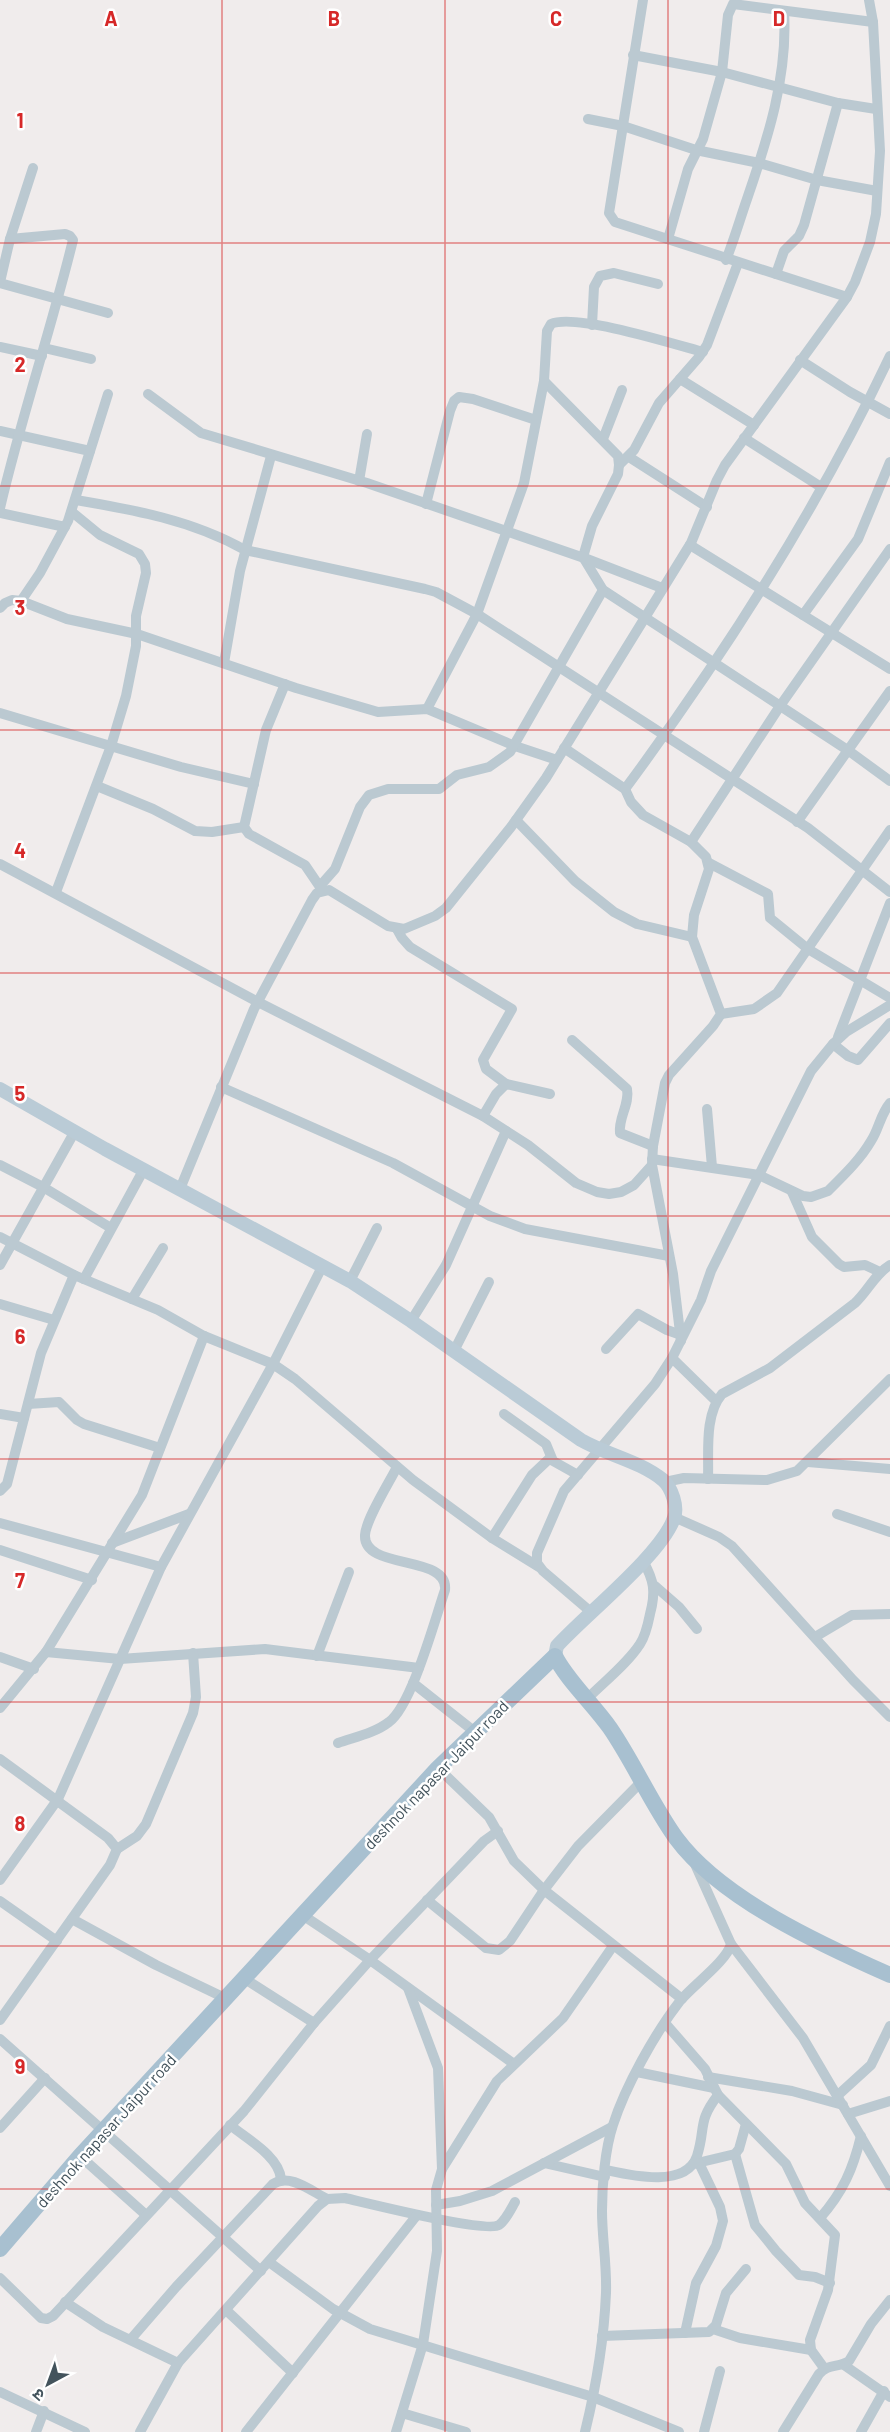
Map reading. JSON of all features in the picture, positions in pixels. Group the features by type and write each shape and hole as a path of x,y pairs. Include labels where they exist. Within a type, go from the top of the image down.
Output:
{"main road":[{"path":"0,1089 105,1149 323,1265 454,1351 558,1425 600,1451 649,1471 666,1482 673,1498 674,1517 668,1530 643,1561 557,1646 555,1656 611,1730 676,1838 691,1856 744,1899 849,1957 890,1975"},
{"name":"deshnok napasar Jaipur road","path":"0,2249 80,2156 304,1916 438,1768 555,1656"}],"street":[{"path":"643,0 610,218 615,222 668,238 726,260 847,297"},
{"path":"285,684 266,730 244,827 249,834 305,865 321,888 329,890 379,921 397,929 415,925 446,908 516,820 557,760 690,545 717,480 744,438 847,297 855,282 870,242 876,214 877,191 885,156 876,109 873,22 869,0"},
{"path":"668,238 688,169 703,139 722,72 728,15 733,4 873,22"},
{"path":"726,260 759,163 780,87 785,45 784,11"},
{"path":"633,55 722,72 838,103 876,109"},
{"path":"776,274 784,250 799,236 804,225 838,103"},
{"path":"588,119 623,126 696,150 759,163 817,180 877,191"},
{"path":"33,168 10,239 0,283 108,313"},
{"path":"0,508 18,434 59,298 73,240 65,234 10,239"},
{"path":"620,465 629,457 653,411 703,352 714,331 738,263"},
{"path":"592,326 594,287 600,276 614,273 658,284"},
{"path":"427,709 477,614 524,483 544,381 547,331 551,324 566,322 632,331 703,352"},
{"path":"0,347 91,359"},
{"path":"625,789 664,736 794,537 868,403 890,356"},
{"path":"800,360 868,403 890,414"},
{"path":"680,379 754,425"},
{"path":"544,381 618,456 620,465 618,474 592,526 583,557 603,590 849,751 890,781"},
{"path":"603,439 622,390"},
{"path":"21,601 40,573 72,512 108,394"},
{"path":"148,394 194,429 271,456 359,481 583,557 662,588"},
{"path":"426,504 454,401 465,397 536,420"},
{"path":"0,430 90,452"},
{"path":"359,481 367,434"},
{"path":"744,438 821,487"},
{"path":"224,663 245,550 271,456"},
{"path":"629,457 707,507"},
{"path":"803,615 858,539 890,462"},
{"path":"76,500 132,509 188,524 245,550 436,592 477,614 797,822 890,892"},
{"path":"56,892 97,786 126,696 137,634 136,616 146,573 143,559 132,550 94,531 72,512"},
{"path":"0,513 65,527"},
{"path":"690,545 890,669"},
{"path":"691,842 780,706 890,549"},
{"path":"180,1189 258,1002 312,900 334,869 360,807 369,795 388,789 439,789 457,775 489,768 514,746 603,590"},
{"path":"0,608 12,600 21,601 67,619 137,634 285,684 378,712 427,709 514,746 557,760"},
{"path":"797,822 890,691"},
{"path":"0,713 181,767 254,784"},
{"path":"564,748 625,789 636,810 691,842 709,862 768,894 770,918 808,950 890,998"},
{"path":"97,786 153,809 195,831 212,832 244,827"},
{"path":"516,820 575,880 614,912 637,924 692,938"},
{"path":"681,1338 652,1162 653,1146 669,1075 721,1014 754,1009 765,1003 786,983 890,830"},
{"path":"709,862 694,915 692,938 721,1014"},
{"path":"0,864 258,1002 483,1116 543,1156 576,1183 597,1192 609,1194 628,1189 652,1162"},
{"path":"835,1042 862,980 890,903"},
{"path":"397,929 410,947 512,1009 483,1060 486,1069 506,1084 550,1094"},
{"path":"539,1567 537,1553 564,1491 600,1451 655,1383 672,1358 701,1300 711,1271 812,1071 846,1032 890,1005"},
{"path":"835,1042 848,1056 858,1060 890,1023"},
{"path":"572,1040 627,1089 628,1101 620,1133 653,1146"},
{"path":"483,1116 496,1094 506,1084"},
{"path":"221,1087 393,1163 490,1216 525,1229 669,1256"},
{"path":"652,1162 712,1167 759,1175 792,1192 811,1197 828,1191 864,1152 873,1138 880,1118 890,1103"},
{"path":"707,1110 712,1167"},
{"path":"0,1264 75,1131"},
{"path":"411,1322 446,1265 506,1131"},
{"path":"0,1165 43,1187 111,1228"},
{"path":"0,1491 7,1484 41,1353 54,1320 111,1228 144,1169"},
{"path":"792,1192 812,1238 839,1264 844,1267 865,1265 880,1272"},
{"path":"350,1281 377,1228"},
{"path":"0,1237 79,1277 158,1310 204,1336 273,1364 295,1379 397,1467 492,1538 539,1567 591,1612"},
{"path":"132,1299 162,1248"},
{"path":"0,1880 58,1799 161,1567 273,1364 323,1265"},
{"path":"708,1479 710,1421 716,1401 722,1394 770,1368 855,1303 866,1293 880,1272 890,1265"},
{"path":"454,1351 489,1282"},
{"path":"0,1304 54,1320"},
{"path":"606,1350 638,1314 681,1338"},
{"path":"0,1708 46,1652 142,1495 204,1336"},
{"path":"672,1358 716,1401"},
{"path":"666,1482 684,1478 767,1480 790,1474 808,1462 890,1379"},
{"path":"28,1404 59,1402 84,1424 160,1448"},
{"path":"0,1414 24,1418"},
{"path":"504,1414 546,1444 550,1458 578,1475"},
{"path":"492,1538 531,1475 550,1458"},
{"path":"808,1462 890,1469"},
{"path":"338,1743 377,1729 391,1721 400,1709 419,1668 446,1584 441,1576 432,1570 382,1555 372,1551 366,1544 365,1533 370,1520 397,1467"},
{"path":"112,1543 189,1514"},
{"path":"837,1514 890,1533"},
{"path":"674,1517 719,1537 732,1546 853,1680 890,1717"},
{"path":"0,1523 161,1567"},
{"path":"0,1550 92,1580"},
{"path":"643,1561 655,1586 679,1607 697,1629"},
{"path":"317,1656 349,1572"},
{"path":"588,1698 640,1644 646,1632 655,1597 655,1586"},
{"path":"815,1636 852,1615 890,1614"},
{"path":"46,1652 120,1659 265,1649 419,1668"},
{"path":"0,2020 110,1866 117,1849 137,1836 146,1824 193,1713 196,1697 194,1653"},
{"path":"0,1657 34,1669"},
{"path":"413,1683 475,1732"},
{"path":"0,1759 58,1799 108,1838 117,1849"},
{"path":"438,1768 485,1812 514,1861 544,1890 682,1999"},
{"path":"427,1900 486,1948 499,1950 510,1941 544,1890 587,1835 642,1781"},
{"path":"0,2278 41,2318 47,2319 52,2316 230,2126 370,1960 484,1841 498,1831"},
{"path":"691,1856 731,1944 803,2038 890,2186"},
{"path":"0,1902 57,1941"},
{"path":"304,1916 370,1960 514,2064"},
{"path":"72,1919 156,1965 227,1999"},
{"path":"585,2432 593,2397 606,2291 602,2210 612,2127 637,2072 665,2023 682,1999 727,1953 731,1944"},
{"path":"396,2432 423,2344 438,2251 436,2190 442,2169 497,2081 563,2018 614,1946"},
{"path":"245,1979 314,2024"},
{"path":"408,1988 438,2068 442,2169"},
{"path":"665,2023 700,2062 716,2091 786,2164 801,2196 835,2235 830,2283 810,2340 811,2350 824,2368"},
{"path":"843,2105 871,2065 890,2026"},
{"path":"0,2039 261,2271"},
{"path":"637,2072 716,2091"},
{"path":"708,2077 792,2091 843,2105 890,2101"},
{"path":"0,2128 45,2078"},
{"path":"685,2333 696,2283 716,2246 723,2221 720,2207 696,2163 704,2116 716,2091"},
{"path":"544,2163 639,2177 675,2175 696,2163 735,2154 739,2149 746,2124"},
{"path":"230,2126 274,2161 280,2170 280,2179"},
{"path":"436,2205 469,2199 492,2191 612,2127"},
{"path":"820,2218 830,2207 852,2169 861,2136"},
{"path":"735,2154 758,2230 800,2275 815,2277 830,2283"},
{"path":"80,2156 146,2214"},
{"path":"131,2339 222,2237 280,2179 288,2179 327,2199 345,2198 466,2225 495,2226 503,2221 515,2202"},
{"path":"140,2432 178,2363 318,2206 327,2199"},
{"path":"250,2431 417,2215"},
{"path":"269,2262 340,2313 370,2329 593,2397 673,2431"},
{"path":"713,2329 726,2293 746,2269"},
{"path":"783,2432 824,2368 844,2364 853,2356 871,2324 890,2300"},
{"path":"65,2302 103,2327 178,2363"},
{"path":"226,2310 293,2373"},
{"path":"602,2336 704,2333 713,2329 741,2338 811,2350"},
{"path":"844,2364 887,2394 861,2432"},
{"path":"704,2432 720,2371"},
{"path":"0,2392 85,2432"},
{"path":"36,2432 44,2411"},
{"path":"402,2413 466,2432"}]}
